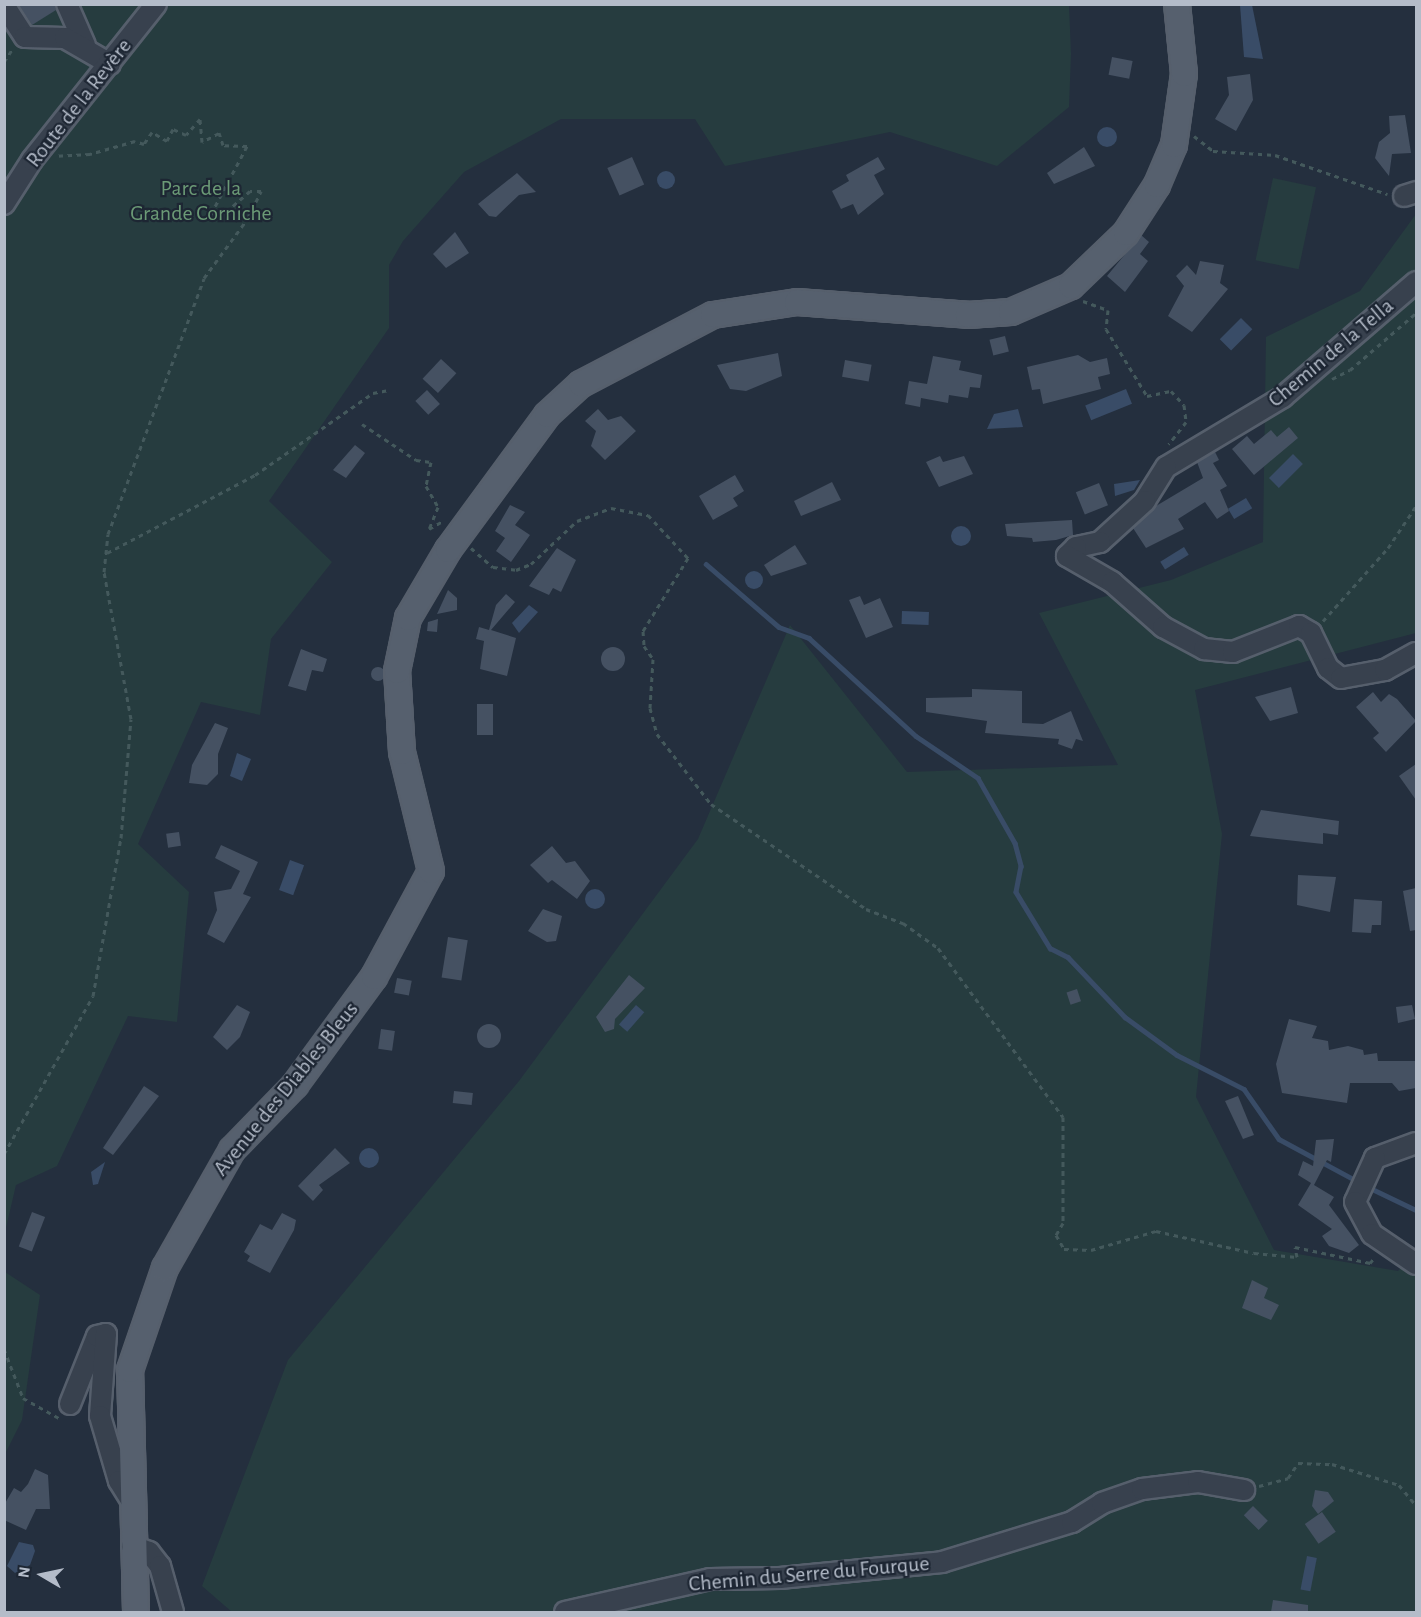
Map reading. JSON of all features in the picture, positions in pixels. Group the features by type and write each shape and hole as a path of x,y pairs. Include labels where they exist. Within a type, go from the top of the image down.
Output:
{"main road":[{"name":"Avenue des Diables Bleus","path":"136,1612 132,1546 130,1370 165,1268 232,1150 295,1085 374,977 432,871 402,752 397,671 408,618 457,536 547,415 581,384 713,315 796,302 968,315 1011,312 1071,286 1126,233 1157,185 1178,128 1184,74 1177,4"}],"street":[{"path":"67,4 85,45"},
{"name":"Route de la Revère","path":"4,204 32,160 156,4"},
{"path":"4,5 25,37 54,36 85,45 110,64"},
{"name":"Chemin de la Tella","path":"1311,633 1292,627 1233,652 1204,649 1163,627 1105,578 1070,560 1069,550 1100,542 1124,521 1166,467 1283,397 1416,282"},
{"path":"1311,633 1328,668 1341,678 1385,670 1416,652"},
{"path":"1416,1143 1380,1153 1360,1181 1357,1212 1372,1234 1416,1264"},
{"path":"70,1404 97,1336 106,1334 100,1416 118,1481 131,1500"},
{"name":"Chemin du Serre du Fourque","path":"565,1612 710,1579 780,1578 942,1562 1072,1522 1102,1503 1142,1489 1198,1482 1244,1490"},
{"path":"132,1546 149,1552 160,1566 173,1612"}],"path":[{"path":"4,1154 93,996 121,837 131,718 104,573 108,534 204,278 261,191 250,191 228,210 211,214 247,146 223,145 219,133 202,142 199,134 205,127 200,119 186,135 173,129 167,141 152,132 144,144 135,141 90,154 32,160"},
{"path":"1178,128 1212,151 1275,155 1410,194"},
{"path":"1071,286 1077,300 1108,310 1106,329 1147,396 1171,391 1184,405 1186,422 1162,458 1166,467"},
{"path":"1322,387 1350,370 1416,313"},
{"path":"107,553 255,475 373,393 389,390"},
{"path":"362,424 416,460 431,462 426,486 438,507 429,529 449,520 449,530 493,567 516,570 531,564 577,521 610,508 648,515 688,558 643,631 644,646 653,659 650,708 657,734 711,804 866,909 903,923 938,948 1063,1117 1063,1223 1056,1235 1064,1250 1091,1250 1156,1231 1254,1253 1297,1257 1295,1247 1314,1249 1370,1263 1377,1256 1369,1248"},
{"path":"1311,633 1350,595 1416,506"},
{"path":"4,1349 23,1398 62,1420 70,1404"},
{"path":"1244,1490 1288,1478 1298,1463 1332,1464 1399,1485 1416,1506"}],"green space":[{"name":"Parc de la Grande Corniche","path":"5,5 1069,5 1071,54 1069,107 997,166 890,132 725,166 695,119 561,119 464,172 403,241 389,265 389,328 269,501 332,562 271,639 260,715 201,702 138,844 189,892 177,1022 128,1016 57,1166 16,1185 5,1232"},
{"path":"1273,178 1316,187 1299,269 1256,260"},
{"path":"1416,214 1416,633 1195,690 1222,834 1196,1097 1274,1250 1398,1271 1416,1251 1416,1612 232,1612 202,1586 288,1360 519,1081 698,839 790,625 907,772 1118,765 1039,613 1171,580 1263,542 1266,337 1360,291"},
{"path":"5,1272 40,1295 22,1420 5,1454"}],"water":[{"path":"1240,5 1252,5 1263,59 1244,57"},
{"path":"1107,127 1114,130 1117,137 1114,144 1107,147 1100,144 1097,137 1100,130"},
{"path":"666,171 672,174 675,180 672,186 666,189 660,186 657,180 660,174"},
{"path":"1241,318 1252,329 1231,351 1220,339"},
{"path":"1126,389 1132,404 1091,420 1085,405"},
{"path":"1018,409 1023,427 987,429 994,414"},
{"path":"1293,454 1303,464 1279,488 1269,478"},
{"path":"1140,480 1134,490 1115,496 1114,484"},
{"path":"1246,498 1252,508 1234,519 1228,509"},
{"path":"961,526 968,529 971,536 968,543 961,546 954,543 951,536 954,529"},
{"path":"1184,547 1189,555 1165,569 1160,562"},
{"path":"754,571 760,574 763,580 760,586 754,589 748,586 745,580 748,574"},
{"path":"529,605 538,612 519,633 512,623"},
{"path":"902,611 929,612 929,625 902,624"},
{"path":"237,753 251,759 242,781 230,776"},
{"path":"290,860 304,865 293,895 279,890"},
{"path":"595,889 602,892 605,899 602,906 595,909 588,906 585,899 588,892"},
{"path":"636,1005 644,1012 627,1032 619,1025"},
{"path":"369,1148 376,1151 379,1158 376,1165 369,1168 362,1165 359,1158 362,1151"},
{"path":"105,1162 98,1184 93,1185 91,1172"},
{"path":"19,1542 33,1545 35,1551 30,1565 15,1573 7,1566"},
{"path":"1307,1556 1317,1558 1310,1591 1301,1589"}],"building":[{"path":"18,4 55,4 56,10 32,25"},
{"path":"1112,57 1133,61 1129,79 1109,75"},
{"path":"1250,74 1253,100 1236,131 1215,119 1229,95 1227,77"},
{"path":"1405,115 1411,153 1392,154 1389,176 1375,158 1379,142 1390,133 1389,116"},
{"path":"1084,147 1095,166 1054,184 1047,173"},
{"path":"632,157 644,184 620,195 607,168"},
{"path":"878,157 885,169 874,175 884,194 858,215 853,204 841,209 832,191 849,181 846,175"},
{"path":"517,173 536,192 519,195 496,217 489,216 478,204"},
{"path":"455,232 469,253 446,268 433,254"},
{"path":"1141,235 1149,242 1140,254 1148,261 1125,292 1107,276"},
{"path":"1200,261 1224,265 1220,283 1228,289 1192,332 1168,316 1184,286 1176,276 1187,265 1196,275"},
{"path":"1005,336 1009,352 993,355 989,340"},
{"path":"778,353 782,376 746,391 730,389 717,365"},
{"path":"1078,355 1090,362 1107,358 1110,374 1098,377 1101,389 1043,404 1040,389 1032,390 1027,367"},
{"path":"933,356 961,361 959,370 982,375 980,388 970,387 968,398 949,395 948,403 921,398 920,407 905,404 909,381 927,384"},
{"path":"441,359 456,373 438,393 423,379"},
{"path":"845,360 872,365 869,381 842,377"},
{"path":"427,390 440,404 428,415 415,401"},
{"path":"598,409 608,420 621,416 636,431 605,460 591,446 596,431 585,421"},
{"path":"1289,427 1298,438 1254,475 1232,449 1247,436 1254,444 1271,430 1277,437"},
{"path":"355,445 365,453 346,478 333,470"},
{"path":"1215,452 1219,460 1213,463 1227,486 1220,490 1229,511 1217,519 1205,502 1178,519 1184,529 1146,548 1133,528 1156,506 1203,478 1197,462"},
{"path":"940,456 943,462 964,456 973,474 939,487 926,462"},
{"path":"735,475 744,491 733,498 738,506 713,520 699,496"},
{"path":"832,482 841,500 801,516 794,501"},
{"path":"1099,483 1108,505 1085,515 1076,492"},
{"path":"510,505 525,512 515,525 530,535 511,562 496,551 505,538 495,531"},
{"path":"1072,520 1073,535 1056,540 1033,542 1032,538 1007,536 1005,524"},
{"path":"795,545 807,564 771,576 764,565"},
{"path":"557,548 576,560 561,592 553,588 549,595 529,586"},
{"path":"448,590 457,598 457,610 437,614"},
{"path":"506,594 515,602 491,630 516,638 507,676 480,669 484,641 476,639 479,627 489,630 496,605"},
{"path":"860,596 864,605 880,598 893,627 866,638 849,600"},
{"path":"438,619 437,632 427,631 428,622"},
{"path":"613,647 622,650 625,659 622,668 613,671 604,668 601,659 604,650"},
{"path":"301,649 327,659 323,672 312,670 306,691 288,686"},
{"path":"378,667 383,669 385,674 383,679 378,681 373,679 371,674 373,669"},
{"path":"1291,687 1298,713 1270,721 1255,697"},
{"path":"972,689 1022,691 1022,723 1043,724 1071,711 1083,741 1076,739 1072,749 1058,744 1059,739 985,733 987,721 926,712 926,698 972,697"},
{"path":"1373,692 1381,702 1389,694 1397,699 1416,721 1386,752 1373,738 1379,733 1356,707"},
{"path":"477,704 493,704 493,735 477,735"},
{"path":"215,723 228,728 218,754 218,774 207,785 189,783 192,765"},
{"path":"1416,764 1416,800 1399,776"},
{"path":"1261,810 1339,821 1338,835 1323,833 1323,844 1250,836"},
{"path":"179,832 181,846 168,848 166,834"},
{"path":"221,845 258,862 243,894 251,897 224,943 207,934 217,910 214,892 231,889 240,871 215,858"},
{"path":"552,846 566,863 575,861 590,881 577,899 552,880 548,883 530,865"},
{"path":"1298,875 1336,877 1330,912 1297,905"},
{"path":"1416,888 1416,930 1410,931 1403,891"},
{"path":"1354,899 1382,901 1381,925 1372,925 1371,933 1352,932"},
{"path":"543,909 562,916 556,941 547,942 528,931"},
{"path":"448,937 468,940 461,981 442,977"},
{"path":"629,975 645,988 615,1019 614,1029 605,1032 596,1017"},
{"path":"397,978 412,981 409,996 394,993"},
{"path":"1077,989 1081,1001 1071,1005 1067,992"},
{"path":"237,1005 250,1012 240,1037 227,1050 213,1037"},
{"path":"1412,1005 1415,1019 1398,1023 1396,1007"},
{"path":"1289,1019 1317,1026 1312,1038 1328,1041 1329,1050 1348,1046 1363,1050 1364,1055 1377,1053 1378,1061 1416,1061 1416,1088 1399,1091 1392,1083 1350,1083 1347,1103 1282,1093 1276,1064"},
{"path":"489,1024 494,1025 500,1031 500,1041 494,1047 489,1048 484,1047 478,1041 477,1036 478,1031 484,1025"},
{"path":"381,1029 395,1031 392,1051 378,1049"},
{"path":"144,1086 159,1096 113,1155 103,1148"},
{"path":"454,1091 473,1093 472,1105 453,1103"},
{"path":"1238,1096 1254,1135 1243,1139 1225,1101"},
{"path":"1334,1139 1331,1162 1327,1160 1314,1185 1334,1197 1329,1205 1359,1245 1349,1253 1329,1246 1322,1236 1332,1229 1298,1205 1311,1183 1298,1175 1303,1161 1313,1166 1316,1140"},
{"path":"335,1148 350,1163 319,1185 323,1190 313,1201 298,1186"},
{"path":"32,1212 45,1217 32,1252 19,1247"},
{"path":"282,1213 296,1220 294,1230 270,1273 247,1261 250,1256 244,1252 260,1224 272,1230"},
{"path":"1252,1280 1268,1288 1264,1298 1279,1305 1271,1320 1242,1308"},
{"path":"35,1469 48,1475 50,1509 36,1509 26,1530 4,1520 4,1505 14,1488 21,1492 28,1484"},
{"path":"1315,1490 1328,1492 1334,1501 1318,1514 1312,1506"},
{"path":"1253,1506 1268,1521 1259,1530 1244,1515"},
{"path":"1322,1512 1336,1532 1319,1544 1305,1524"},
{"path":"1273,1600 1308,1605 1308,1612 1271,1612"}],"waterway":[{"path":"706,564 779,627 809,638 916,736 978,778 1015,843 1021,866 1016,892 1050,948 1068,957 1125,1017 1177,1055 1244,1089 1279,1139 1359,1182"},
{"path":"1366,1186 1416,1210"}]}
